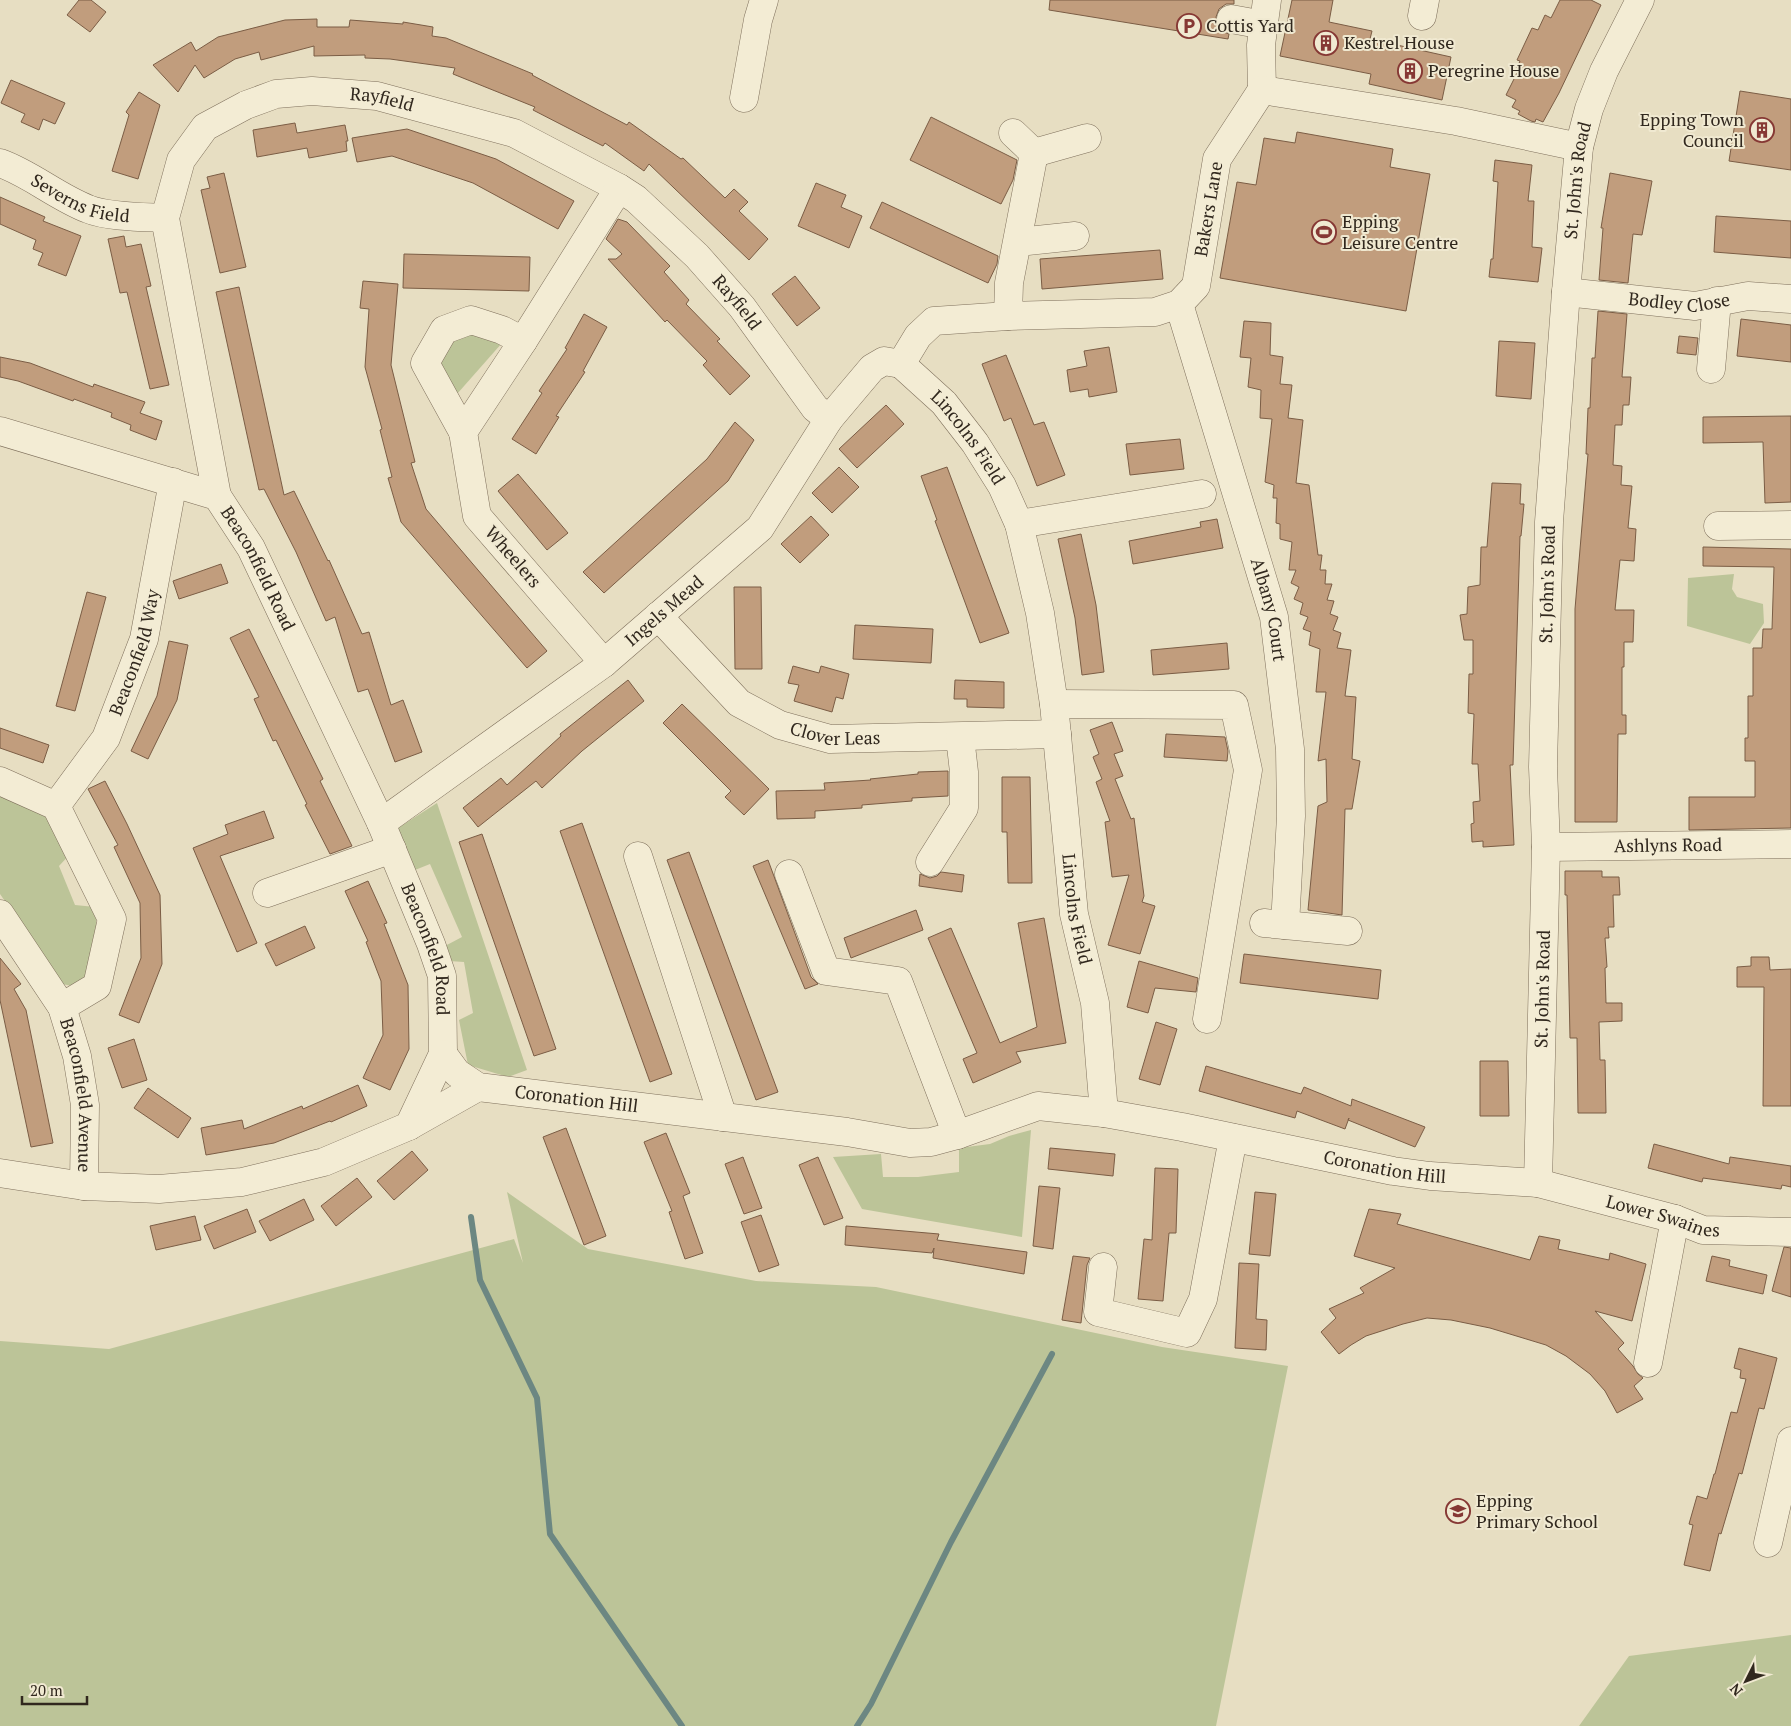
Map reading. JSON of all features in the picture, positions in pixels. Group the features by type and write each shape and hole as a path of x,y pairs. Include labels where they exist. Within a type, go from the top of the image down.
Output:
{"street":[{"path":"744,98 758,20 764,0"},
{"name":"St. John's Road","path":"1538,1183 1546,847 1544,767 1549,522 1566,292 1579,147 1589,109 1604,71 1640,0"},
{"path":"1231,19 1266,12 1260,45 1262,90 1456,121 1579,147"},
{"name":"Bakers Lane","path":"901,364 918,336 934,321 1008,316 1156,312 1179,304 1196,286 1217,159 1262,90"},
{"name":"Rayfield","path":"217,496 165,218 181,160 205,127 246,105 276,94 312,91 377,96 514,133 618,188 636,199 697,256 742,307 815,408 829,418"},
{"path":"1014,133 1034,153"},
{"path":"1034,153 1087,138"},
{"path":"1008,316 1009,283 1034,153"},
{"name":"Severns Field","path":"0,163 13,168 52,192 90,210 126,216 165,218"},
{"path":"463,432 523,341 618,188"},
{"path":"1018,242 1075,236"},
{"name":"Bodley Close","path":"1566,292 1695,306 1717,300 1748,296 1791,298"},
{"path":"1711,369 1717,300"},
{"name":"Albany Court","path":"1179,304 1274,617 1290,748 1291,816 1274,924 1348,932"},
{"name":"Wheelers","path":"523,341 502,330 470,320 444,330 425,363 463,432 476,516 604,664"},
{"name":"Ingels Mead","path":"381,824 604,664 760,528 829,418 872,368 884,362 901,364"},
{"name":"Lincolns Field","path":"901,364 944,404 976,442 1002,486 1019,524 1040,613 1054,704 1074,914 1095,1003 1104,1113"},
{"name":"Beaconfield Road","path":"0,431 217,496 251,548 381,824 432,944 442,976 443,1054"},
{"name":"Beaconfield Way","path":"56,806 106,738 144,639 173,482"},
{"path":"1019,524 1202,494"},
{"path":"1718,526 1791,525"},
{"name":"Clover Leas","path":"658,616 738,703 780,725 830,739 1057,734"},
{"path":"1054,704 1234,705 1248,770 1207,1019"},
{"path":"930,862 964,808 964,772 960,737"},
{"path":"0,781 56,806"},
{"name":"Beaconfield Avenue","path":"56,806 112,919 97,986 62,1007"},
{"name":"Ashlyns Road","path":"1546,847 1791,844"},
{"path":"267,893 392,849"},
{"path":"638,856 724,1118"},
{"path":"789,874 826,971 898,982 957,1135"},
{"name":"Beaconfield Avenue","path":"0,914 62,1007 77,1056 85,1106 84,1186"},
{"path":"408,1126 443,1054"},
{"name":"Coronation Hill","path":"443,1054 457,1073 478,1086 847,1132 910,1143 931,1142 957,1135 1038,1106 1104,1113 1393,1171 1420,1175 1538,1183"},
{"path":"0,1173 84,1186 159,1189 242,1182 324,1162 408,1126 478,1086"},
{"path":"1103,1267 1098,1312 1187,1333 1203,1299 1233,1138"},
{"name":"Lower Swaines","path":"1538,1183 1674,1220 1703,1230 1791,1232"},
{"path":"1648,1363 1674,1220"},
{"path":"1768,1543 1791,1442"}],"green space":[{"path":"473,329 502,343 457,394 441,372 441,353 447,341"},
{"path":"1734,574 1732,589 1737,597 1763,604 1764,623 1750,644 1687,626 1688,578"},
{"path":"0,795 51,818 72,852 59,866 75,905 95,907 97,933 83,988 62,984 0,894"},
{"path":"437,803 527,1070 508,1077 468,1065 459,1020 473,1013 464,962 449,961 445,946 462,937 430,864 415,870 398,828"},
{"path":"1031,1130 1022,1237 862,1209 833,1157 881,1154 883,1177 918,1177 959,1172 959,1148 990,1144"},
{"path":"507,1192 588,1249 756,1281 876,1287 1162,1347 1288,1366 1216,1726 0,1726 0,1341 109,1349 514,1239 523,1263"},
{"path":"1791,1635 1791,1726 1579,1726 1629,1656"}],"building":[{"path":"79,0 91,0 106,12 90,32 67,15"},
{"name":"Cottis Yard","path":"1050,0 1234,0 1234,4 1226,4 1219,9 1216,17 1217,25 1221,31 1229,34 1228,39 1049,10"},
{"path":"1292,0 1333,0 1329,22 1372,31 1370,39 1451,57 1442,100 1369,84 1371,74 1280,56"},
{"path":"1560,0 1591,0 1601,5 1543,122 1536,119 1535,122 1518,114 1520,111 1512,107 1516,100 1506,95 1518,71 1516,70 1520,61 1517,60 1532,28 1538,30 1545,15 1551,18"},
{"path":"317,19 317,27 349,27 350,20 403,24 403,22 433,27 432,36 446,38 533,74 627,125 629,122 681,159 683,158 725,198 734,189 748,202 739,211 768,239 749,260 649,164 644,171 605,143 603,146 533,110 535,107 453,74 455,68 390,59 365,58 365,55 314,56 314,46 261,60 259,52 235,59 204,78 195,65 178,92 153,65 191,42 196,51 218,37 285,20"},
{"path":"11,80 65,103 55,124 43,119 39,130 21,122 25,114 1,103"},
{"name":"Epping Town Council","path":"1740,91 1791,99 1791,170 1729,161"},
{"path":"139,92 160,105 138,179 112,171 129,115 126,112"},
{"path":"931,117 1017,160 1013,180 1001,204 910,160"},
{"path":"295,123 297,133 345,125 348,141 346,141 347,151 309,158 307,148 257,157 253,130"},
{"path":"407,129 496,159 574,201 558,229 473,183 392,156 357,162 352,138"},
{"name":"Epping Leisure Centre","path":"1297,132 1393,149 1390,167 1430,174 1406,311 1220,278 1237,182 1256,185 1264,138 1295,143"},
{"path":"1495,160 1532,165 1528,201 1534,201 1532,247 1542,248 1538,282 1489,277 1491,259 1493,259 1498,182 1493,181"},
{"path":"224,173 246,267 220,273 201,190 210,188 207,177"},
{"path":"1610,173 1652,181 1642,235 1633,234 1628,283 1599,280 1603,228 1601,228"},
{"path":"816,183 846,195 841,207 862,216 849,248 798,226"},
{"path":"0,197 45,217 43,221 81,236 66,276 38,265 43,253 33,249 36,240 0,224"},
{"path":"882,202 998,256 997,264 988,283 870,228"},
{"path":"1716,216 1791,221 1791,258 1714,252"},
{"path":"618,219 627,222 670,266 664,272 689,300 686,304 720,339 717,341 750,376 730,395 703,365 707,361 667,320 665,322 608,259 616,259 622,254 606,239"},
{"path":"124,236 126,247 141,244 151,286 146,287 169,385 150,389 127,292 120,293 108,239"},
{"path":"1160,250 1163,279 1042,289 1040,259"},
{"path":"404,254 530,257 529,291 403,288"},
{"path":"795,276 820,308 797,326 772,294"},
{"path":"363,281 398,284 391,365 415,462 411,463 426,509 547,651 527,668 401,522 388,478 392,477 380,430 382,429 365,367 369,309 360,308"},
{"path":"239,287 284,495 294,491 329,560 362,634 369,632 391,705 403,700 422,752 395,762 368,689 358,692 335,617 326,621 296,552 264,489 259,490 216,292"},
{"path":"1598,311 1627,314 1622,377 1631,377 1629,405 1623,405 1622,425 1615,425 1613,465 1622,466 1621,485 1632,486 1628,528 1636,529 1634,561 1620,560 1615,610 1634,610 1633,642 1624,642 1622,715 1626,715 1626,734 1618,734 1617,822 1575,822 1575,609 1588,454 1586,454 1588,408 1590,408 1592,358 1595,358"},
{"path":"584,314 607,327 583,371 585,372 556,416 559,417 536,454 512,439 542,393 539,391 567,349 565,348"},
{"path":"1741,319 1791,325 1791,362 1737,356"},
{"path":"1244,321 1271,323 1270,355 1283,357 1280,384 1292,385 1288,418 1303,420 1296,483 1309,485 1318,555 1322,555 1320,570 1326,570 1325,584 1332,584 1327,600 1334,601 1330,614 1338,617 1333,630 1341,633 1337,648 1351,650 1345,696 1356,697 1352,759 1360,761 1352,809 1345,809 1342,915 1308,910 1318,806 1327,802 1326,759 1318,761 1326,692 1316,692 1320,649 1309,645 1311,632 1303,629 1308,617 1300,614 1303,603 1294,599 1299,587 1291,583 1296,570 1289,570 1292,542 1280,539 1280,524 1276,523 1277,498 1273,498 1274,485 1265,482 1272,419 1260,418 1261,390 1248,387 1251,358 1240,357"},
{"path":"1679,336 1698,338 1696,355 1677,353"},
{"path":"1499,341 1535,343 1531,399 1496,396"},
{"path":"1109,347 1117,392 1089,397 1088,389 1070,392 1067,370 1087,366 1084,351"},
{"path":"1006,355 1034,425 1044,422 1065,475 1037,486 1011,418 1004,421 982,364"},
{"path":"0,357 30,363 93,387 94,384 145,402 140,413 162,421 156,440 130,430 131,425 111,417 112,413 18,381 0,377"},
{"path":"886,405 904,424 857,468 839,449"},
{"path":"1791,416 1791,502 1765,503 1763,442 1703,443 1703,417"},
{"path":"735,422 754,440 728,481 604,593 583,572 707,459"},
{"path":"1180,439 1184,469 1130,475 1126,444"},
{"path":"839,467 859,487 832,513 812,493"},
{"path":"947,467 1009,633 980,643 935,521 937,520 921,476"},
{"path":"518,474 568,533 547,550 498,491"},
{"path":"1492,483 1521,484 1520,504 1524,504 1520,536 1513,765 1510,765 1514,845 1483,847 1483,841 1472,842 1471,824 1474,823 1473,802 1480,801 1478,764 1472,764 1474,714 1468,713 1469,674 1473,674 1473,640 1464,640 1460,615 1467,614 1468,587 1480,585 1481,547 1487,547"},
{"path":"811,516 829,535 800,563 781,544"},
{"path":"1217,519 1223,548 1133,564 1129,541 1201,527 1200,522"},
{"path":"1081,534 1096,605 1104,672 1082,675 1075,618 1058,539"},
{"path":"1703,547 1791,549 1791,828 1689,830 1689,797 1755,797 1755,761 1745,761 1745,738 1748,738 1748,696 1753,696 1753,648 1762,648 1763,629 1772,629 1774,567 1703,566"},
{"path":"221,564 228,583 179,599 173,581"},
{"path":"734,587 761,587 762,669 735,669"},
{"path":"87,592 106,597 75,711 56,706"},
{"path":"855,625 933,629 931,663 853,659"},
{"path":"249,629 323,779 320,781 352,846 330,854 305,805 307,804 276,740 273,741 254,699 259,697 230,638"},
{"path":"169,641 188,645 177,700 148,759 131,751 157,696"},
{"path":"1227,643 1229,669 1153,675 1151,650"},
{"path":"793,666 819,673 821,666 849,674 843,699 836,697 832,712 794,701 799,685 788,683"},
{"path":"628,680 644,701 582,751 542,788 536,781 478,827 463,808 501,778 507,785 561,736 560,734"},
{"path":"955,680 1004,682 1004,708 967,707 967,699 954,699"},
{"path":"682,704 769,789 744,815 725,797 731,791 663,723"},
{"path":"1112,722 1123,751 1114,754 1123,776 1115,779 1131,819 1134,818 1144,896 1142,902 1155,906 1140,954 1108,945 1129,875 1112,877 1105,822 1110,821 1096,782 1102,779 1093,757 1099,754 1090,730"},
{"path":"0,728 49,745 43,763 0,748"},
{"path":"1166,734 1225,737 1228,751 1227,761 1164,757"},
{"path":"948,771 948,796 912,798 912,801 862,805 862,808 815,811 815,818 777,819 776,791 825,790 824,783 871,780 918,774 918,772"},
{"path":"1002,777 1030,777 1032,883 1008,883 1007,832 1002,832"},
{"path":"105,781 160,895 162,964 139,1023 119,1015 141,958 140,903 114,847 118,845 88,789"},
{"path":"264,811 274,838 220,856 257,943 237,952 193,848 228,834 225,825"},
{"path":"582,823 672,1074 650,1082 560,831"},
{"path":"482,834 556,1049 534,1056 459,842"},
{"path":"689,852 778,1092 756,1100 667,860"},
{"path":"768,860 811,977 818,984 805,989 753,866"},
{"path":"1565,871 1602,871 1602,877 1619,877 1620,895 1613,895 1614,927 1608,927 1609,938 1605,938 1607,967 1605,968 1606,1003 1622,1003 1622,1021 1599,1022 1600,1060 1605,1060 1606,1113 1578,1113 1577,1038 1570,1038"},
{"path":"941,872 964,875 962,892 919,886 920,874 930,878 937,876"},
{"path":"368,881 387,923 384,924 408,985 409,1049 390,1090 363,1078 383,1035 381,981 366,942 368,941 345,891"},
{"path":"916,910 923,930 851,958 844,938"},
{"path":"1044,918 1066,1043 1016,1052 1021,1062 973,1083 963,1059 977,1053 928,938 951,928 1000,1043 1037,1027 1018,923"},
{"path":"305,926 315,948 276,966 265,944"},
{"path":"1244,954 1381,970 1378,999 1240,983"},
{"path":"1751,957 1769,957 1770,970 1791,969 1791,1106 1763,1106 1764,987 1737,987 1737,967 1751,966"},
{"path":"0,958 21,984 14,989 26,1010 53,1143 31,1147 0,1000"},
{"path":"1139,961 1198,978 1196,992 1155,988 1148,1013 1127,1007"},
{"path":"1156,1022 1177,1029 1160,1085 1139,1079"},
{"path":"134,1039 147,1080 122,1088 108,1048"},
{"path":"1480,1061 1508,1061 1509,1116 1480,1116"},
{"path":"1206,1066 1301,1094 1304,1087 1351,1106 1352,1099 1425,1127 1415,1147 1348,1120 1345,1129 1297,1111 1295,1118 1199,1091"},
{"path":"358,1085 367,1106 331,1122 274,1143 206,1155 201,1128 242,1120 244,1129 302,1106 303,1109"},
{"path":"148,1088 191,1118 178,1138 134,1108"},
{"path":"566,1128 606,1236 584,1245 543,1137"},
{"path":"666,1133 690,1193 683,1196 703,1253 685,1259 669,1212 672,1211 644,1142"},
{"path":"1654,1144 1729,1164 1730,1157 1791,1166 1791,1187 1782,1185 1781,1189 1703,1178 1702,1182 1648,1168"},
{"path":"1050,1148 1115,1154 1113,1176 1048,1169"},
{"path":"412,1151 428,1170 394,1200 377,1181"},
{"path":"743,1157 762,1208 744,1214 725,1164"},
{"path":"818,1157 843,1218 824,1225 799,1165"},
{"path":"1155,1168 1178,1169 1176,1233 1169,1233 1163,1301 1138,1299 1144,1239 1152,1240"},
{"path":"357,1178 372,1197 336,1226 321,1206"},
{"path":"1039,1186 1060,1188 1053,1249 1033,1246"},
{"path":"1255,1192 1276,1194 1270,1256 1249,1254"},
{"path":"304,1199 314,1220 270,1241 259,1221"},
{"path":"247,1209 256,1232 214,1249 204,1226"},
{"path":"1369,1209 1401,1214 1397,1224 1530,1260 1539,1236 1560,1240 1558,1249 1609,1260 1610,1253 1646,1264 1632,1321 1595,1311 1624,1343 1618,1349 1643,1378 1634,1386 1643,1399 1617,1413 1605,1391 1590,1374 1566,1356 1546,1345 1490,1328 1451,1320 1427,1318 1403,1324 1366,1336 1339,1354 1321,1332 1336,1318 1329,1309 1364,1293 1360,1288 1395,1268 1354,1256"},
{"path":"761,1215 779,1265 759,1272 741,1222"},
{"path":"195,1216 201,1240 156,1250 150,1226"},
{"path":"846,1226 939,1234 937,1240 1027,1252 1024,1274 933,1258 934,1248 932,1253 845,1245"},
{"path":"1784,1247 1791,1248 1791,1297 1772,1291"},
{"path":"1073,1256 1090,1258 1087,1265 1081,1323 1062,1320"},
{"path":"1712,1256 1730,1260 1729,1266 1767,1275 1763,1294 1706,1281"},
{"path":"1239,1263 1259,1264 1256,1319 1267,1320 1266,1350 1235,1348"},
{"path":"1739,1348 1777,1358 1764,1409 1759,1408 1742,1474 1739,1473 1721,1534 1719,1533 1710,1571 1684,1565 1693,1525 1689,1524 1697,1496 1707,1499 1731,1412 1737,1413 1746,1379 1740,1378 1741,1370 1734,1368"}],"waterway":[{"path":"471,1217 480,1280 537,1398 550,1534 682,1726"},
{"path":"857,1726 871,1704 951,1542 1052,1354"}],"place":[{"name":"Cottis Yard","path":"1189,26"},
{"name":"Kestrel House","path":"1326,43"},
{"name":"Peregrine House","path":"1410,71"},
{"name":"Epping Town Council","path":"1762,130"},
{"name":"Epping Leisure Centre","path":"1324,232"},
{"name":"Epping Primary School","path":"1458,1511"}]}
